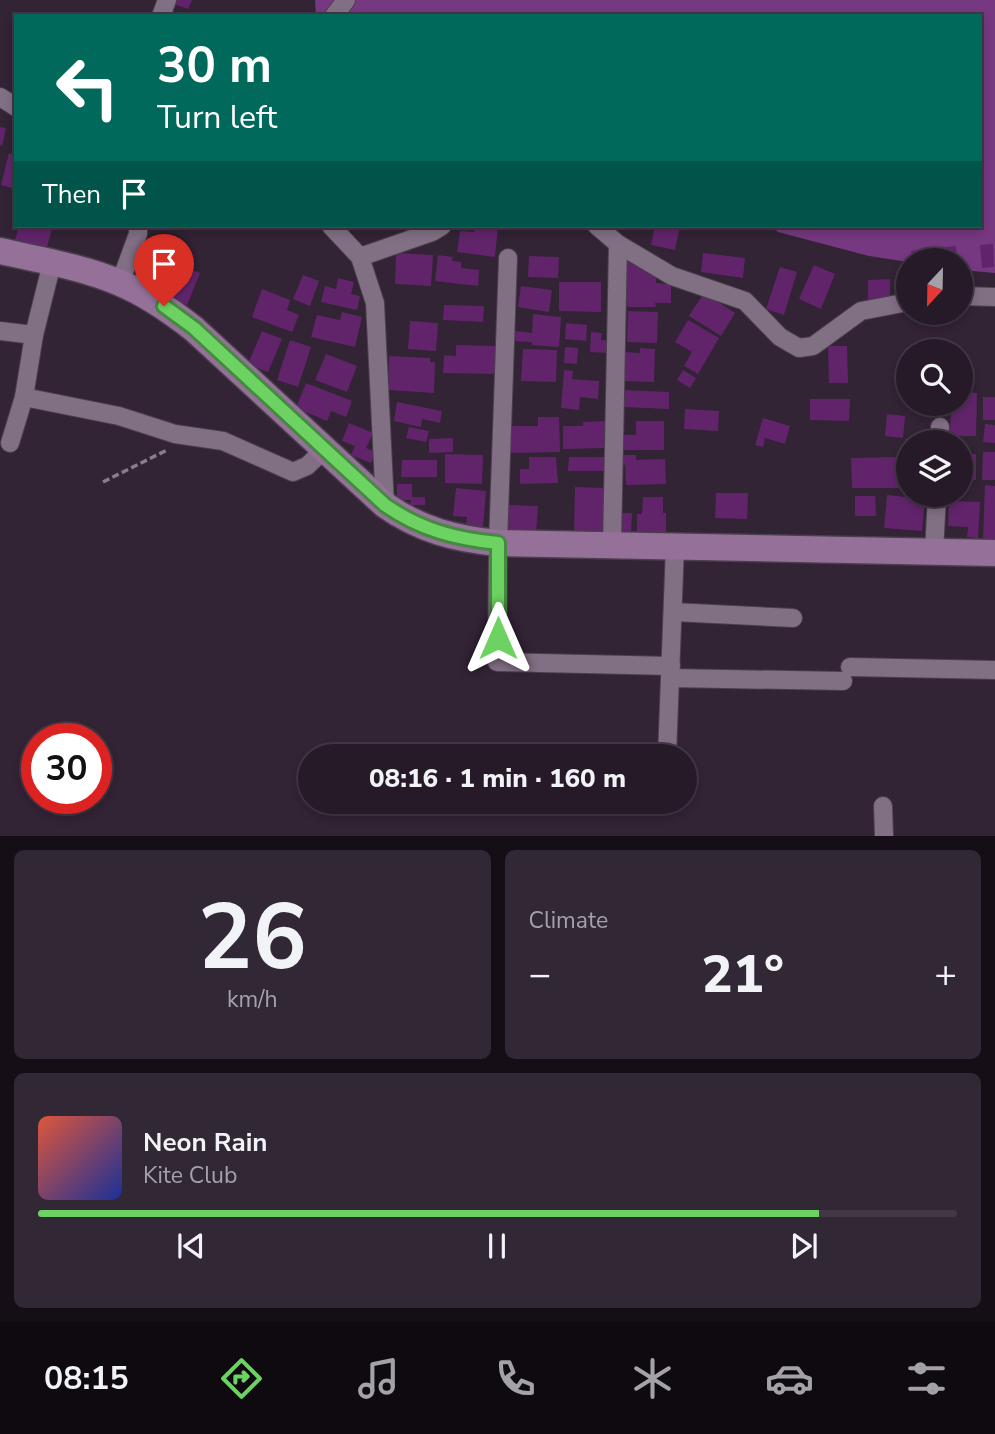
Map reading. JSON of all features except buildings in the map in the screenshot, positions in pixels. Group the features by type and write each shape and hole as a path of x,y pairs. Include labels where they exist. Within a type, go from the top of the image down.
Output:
{"street":[{"path":"120,283 138,228"},
{"path":"333,228 360,257 375,303 385,505"},
{"path":"360,257 439,228"},
{"path":"599,228 618,244 672,276 745,301 780,337 799,348 813,346 861,311 896,304"},
{"path":"612,545 618,244"},
{"path":"0,251 52,262 120,283 164,306 194,328 385,505 406,520 433,531 462,539 498,543 995,554"},
{"path":"508,258 498,543 498,662 670,672 846,674 995,670"},
{"path":"10,443 24,397 34,335 52,262"},
{"path":"973,296 995,297"},
{"path":"0,331 34,335"},
{"path":"24,397 119,416 175,434 223,441 293,472 307,466 324,450"},
{"path":"934,552 936,507"},
{"path":"667,744 675,546"},
{"path":"673,612 793,618"},
{"path":"883,806 884,835"}],"path":[{"path":"103,482 170,449 175,434"}],"shaded area":[{"path":"315,0 995,0 995,273 973,271 973,248 896,248 896,260 869,256 778,232 773,228 982,228 982,14 316,14"}],"route":[{"path":"164,306 194,328 385,505 406,520 462,539 498,543 498,638"}]}
